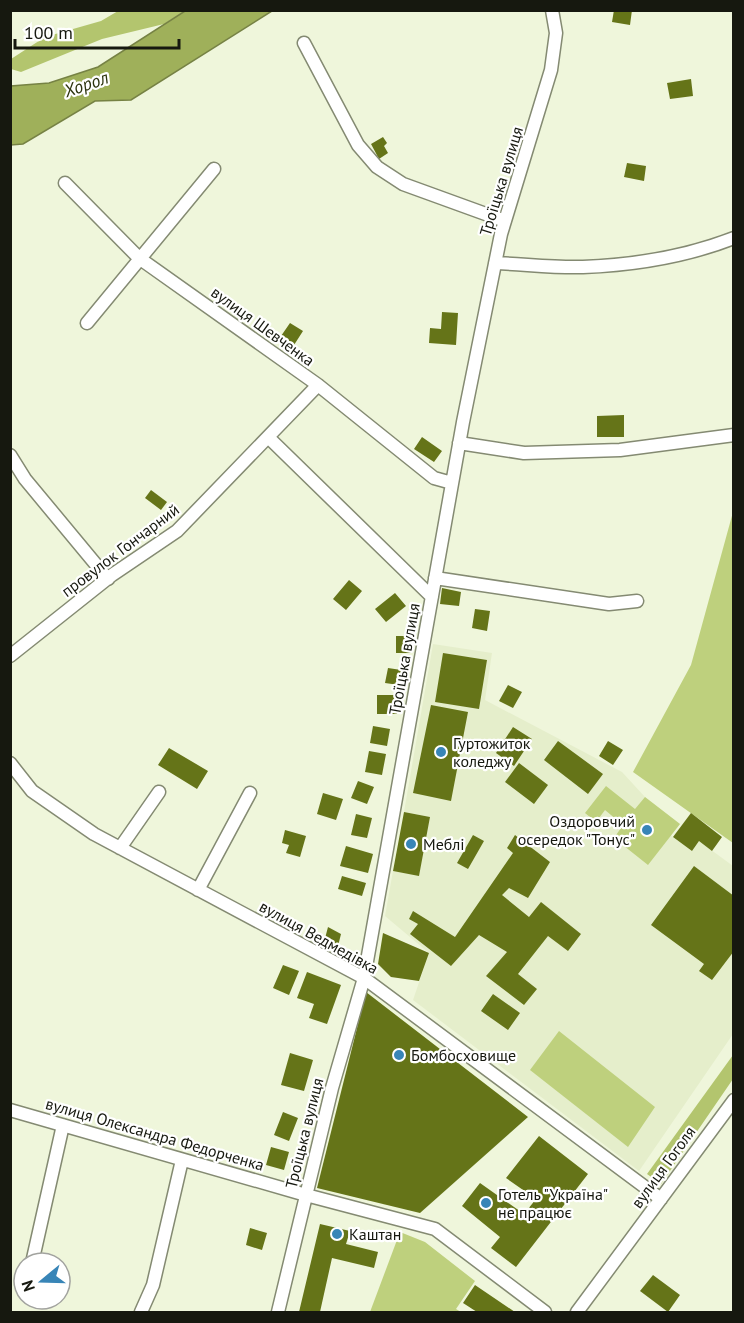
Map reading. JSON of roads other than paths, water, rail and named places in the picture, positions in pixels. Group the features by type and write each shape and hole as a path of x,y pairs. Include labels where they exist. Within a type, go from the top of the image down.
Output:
{"street":[{"name":"Троїцька вулиця","path":"278,1312 332,1088 364,978 459,443 495,263 505,220 551,70 556,33 552,10"},
{"path":"304,43 358,145 377,167 403,184 505,220"},
{"path":"87,323 214,169"},
{"name":"вулиця Шевченка","path":"66,183 139,258 318,386 434,478 452,483"},
{"path":"495,263 582,267 656,261 712,247 734,238"},
{"name":"провулок Гончарний","path":"10,656 108,579 177,531 318,386"},
{"path":"459,443 524,453 620,450 734,435"},
{"path":"268,437 432,597"},
{"path":"10,455 25,479 108,579"},
{"path":"435,578 609,604 637,601"},
{"name":"вулиця Ведмедівка","path":"10,763 32,791 94,834 364,978 661,1199"},
{"path":"10,780 32,791"},
{"path":"120,848 159,792"},
{"path":"198,890 250,793"},
{"name":"вулиця Гоголя","path":"577,1312 734,1100"},
{"name":"вулиця Олександра Федорченка","path":"10,1110 306,1195 435,1229 545,1312"},
{"path":"35,1251 63,1125"},
{"path":"141,1312 153,1285 182,1160"}],"water":[{"name":"Хорол","path":"185,11 272,11 131,100 95,101 23,144 11,145 11,86 49,83 98,67"}],"place":[{"name":"Гуртожиток коледжу","path":"441,752"},
{"name":"Оздоровчий осередок \"Тонус\"","path":"647,830"},
{"name":"Меблі","path":"411,844"},
{"name":"Бомбосховище","path":"399,1055"},
{"name":"Готель \"Україна\" не працює","path":"486,1203"},
{"name":"Каштан","path":"337,1234"}]}
